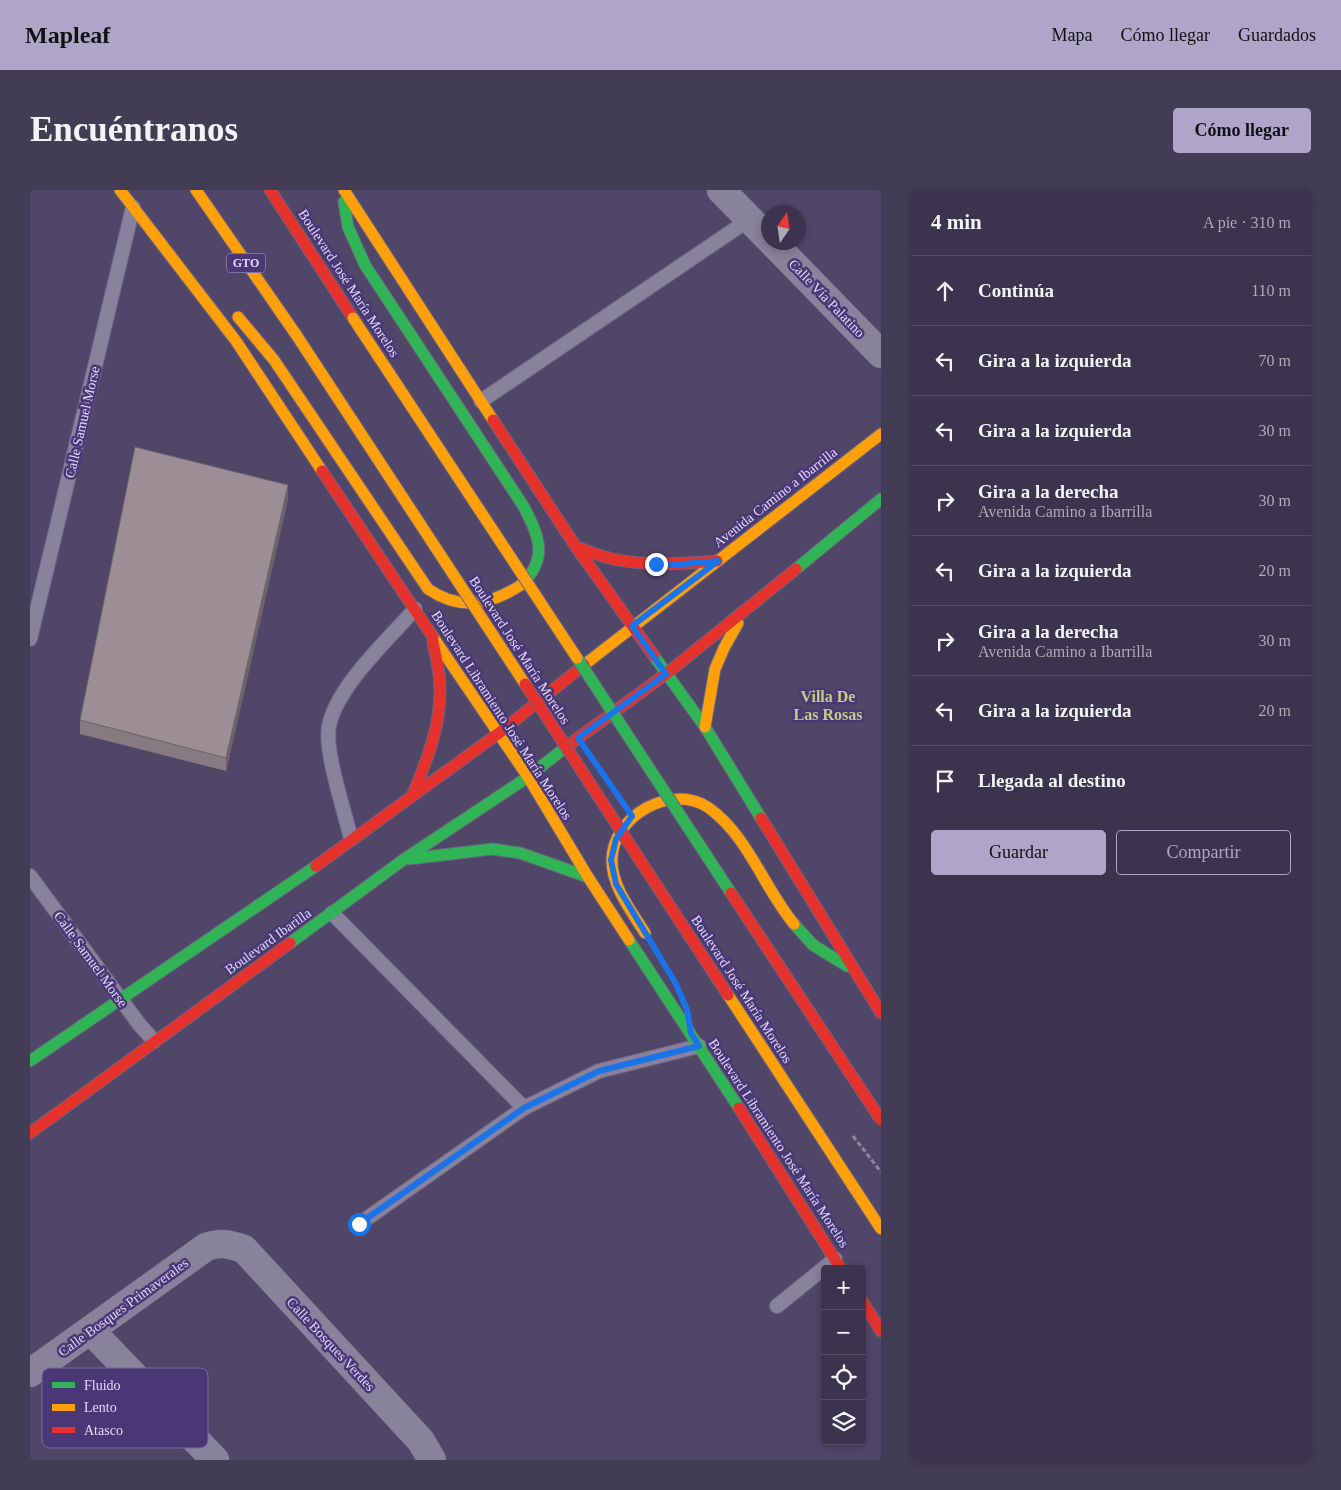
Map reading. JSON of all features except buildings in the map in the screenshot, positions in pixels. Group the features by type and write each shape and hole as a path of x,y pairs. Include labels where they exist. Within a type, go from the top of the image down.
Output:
{"street":[{"name":"Boulevard Libramiento José María Morelos","path":"120,190 236,341 432,636 499,732 588,877 691,1033 838,1264"},
{"name":"Boulevard José María Morelos","path":"196,190 297,336 881,1229"},
{"name":"Boulevard José María Morelos","path":"270,190 881,1120"},
{"path":"229,307 274,360 428,589 441,598 461,603 494,599 518,587 532,575 539,556 538,535 524,508 365,265 348,229 343,213 344,190"},
{"path":"344,190 576,547 705,728 881,1013"},
{"path":"721,190 759,229"},
{"name":"Calle Vía Palatino","path":"780,250 881,354"},
{"path":"188,278 216,297"},
{"name":"Avenida Camino a Ibarrilla","path":"499,732 632,626 881,434"},
{"path":"528,777 666,674 881,499"},
{"path":"576,547 612,558 641,563 671,565 718,561"},
{"path":"705,728 715,669 724,648 745,611"},
{"path":"413,794 428,757 436,728 440,698 439,674 432,636"},
{"path":"30,1061 282,890 499,732"},
{"name":"Boulevard Ibarilla","path":"30,1133 403,860 528,777"},
{"path":"651,942 616,884 611,860 616,839 632,816 645,808 667,800 690,800 703,804 715,812 732,830 780,906 804,937 828,955 852,968"},
{"path":"403,860 492,849 520,853 588,877"},
{"path":"683,1002 687,1010 691,1033"},
{"name":"Calle Bosques Primaverales","path":"30,1373 206,1247 219,1243"},
{"name":"Calle Bosques Verdes","path":"219,1243 244,1249 421,1441 432,1460"},
{"path":"866,1308 881,1331"},
{"path":"91,1331 126,1368"},
{"path":"203,1448 214,1460"}],"lane":[{"name":"Calle Samuel Morse","path":"30,639 133,205"},
{"path":"481,400 759,229"},
{"path":"352,839 330,755 329,727 339,699 359,672 415,609"},
{"name":"Calle Samuel Morse","path":"30,876 154,1041"},
{"path":"332,913 524,1108"},
{"path":"359,1224 524,1108 599,1071 699,1046"},
{"path":"777,1306 838,1264"}],"path":[{"path":"853,1135 881,1172"}],"traffic: fast":[{"path":"344,202 348,227 365,265 524,507 534,528 539,547 538,556 530,575 521,585"},
{"path":"796,569 881,499"},
{"path":"654,656 705,727 761,818"},
{"path":"577,658 731,893"},
{"path":"290,943 403,860 528,777 566,747"},
{"path":"409,859 492,849 520,853 588,877"},
{"path":"30,1061 316,866"},
{"path":"794,924 813,945 847,966"},
{"path":"629,940 739,1108"}],"traffic: slow":[{"path":"120,190 236,341 322,471"},
{"path":"196,190 297,336"},
{"path":"344,190 493,420"},
{"path":"238,317 274,360 428,589 452,600 463,603 475,603 498,597 521,585"},
{"path":"353,318 577,658"},
{"path":"297,336 525,684"},
{"path":"584,665 881,434"},
{"path":"705,727 715,669 738,623"},
{"path":"433,637 528,777 588,877 629,940"},
{"path":"645,933 624,899 615,880 612,861 614,845 621,830 632,818 646,808 661,802 678,799 694,801 709,808 723,820 735,833 783,910 794,924"},
{"path":"728,995 881,1229"}],"traffic: jam":[{"path":"270,190 353,318"},
{"path":"493,420 576,547 654,656"},
{"path":"322,471 433,637"},
{"path":"576,547 613,559 639,563 678,564 717,561"},
{"path":"566,747 666,674 796,569"},
{"path":"413,794 436,729 440,702 440,682 433,642"},
{"path":"316,866 499,733 584,665"},
{"path":"525,684 728,995"},
{"path":"761,818 881,1013"},
{"path":"731,893 881,1120"},
{"path":"30,1133 290,943"},
{"path":"739,1108 838,1265"},
{"path":"866,1307 881,1331"}],"district":[{"name":"Villa De Las Rosas","path":"828,705"}],"route":[{"path":"359,1224 524,1108 599,1071 699,1046 691,1033 687,1010 676,984 616,884 611,860 616,839 632,816 578,738 666,674 632,626 718,561 671,565 656,564"}]}
